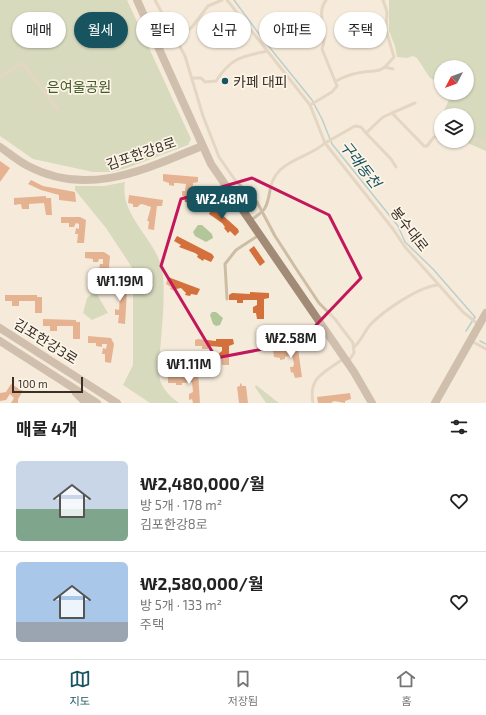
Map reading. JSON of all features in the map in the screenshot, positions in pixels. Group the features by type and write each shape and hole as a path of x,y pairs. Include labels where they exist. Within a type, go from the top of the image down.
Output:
{"street":[{"path":"137,0 143,12"},
{"path":"160,48 211,164 346,360 372,403"},
{"path":"202,146 260,234"},
{"name":"김포한강8로","path":"0,147 26,166 53,176 100,180 125,176 202,146"},
{"path":"435,403 471,341 478,324 486,313"},
{"name":"김포한강3로","path":"0,328 118,403"},
{"name":"김포한강3로","path":"0,341 97,403"},
{"path":"66,382 86,403"}],"lane":[{"path":"155,0 162,12"},
{"path":"189,30 196,24 206,8 222,0"},
{"path":"227,0 311,104 325,143"},
{"path":"311,104 336,89 336,81 331,73 322,49 325,42 322,24 322,6 326,0"},
{"path":"336,81 348,75 364,71 376,72 385,67 394,57 386,30 387,12 383,0"},
{"path":"181,48 205,121 219,157 231,174 254,198 275,236 319,303 335,319 354,347 354,353 346,360 316,378 312,393 313,403"},
{"path":"192,78 201,78 205,82 216,81 224,69 239,57 267,51"},
{"path":"0,77 20,64 24,65 58,110"},
{"path":"385,67 393,69"},
{"path":"366,133 383,117 415,103"},
{"path":"392,113 424,146 427,146 434,137"},
{"path":"251,220 266,207 271,183 280,171 289,164 317,150 333,138 358,125 391,159 396,167"},
{"path":"474,140 480,140 486,147"},
{"name":"봉수대로","path":"325,143 393,229 405,247 469,317 478,324"},
{"path":"227,298 225,264 236,250 260,234"},
{"path":"354,347 360,342 368,328 377,319 416,292 427,286 439,285"},
{"path":"471,341 486,349"}],"highlighted area":[{"path":"252,178 329,215 361,278 300,342 216,358 161,266 181,199"}],"green space":[{"name":"은여울공원","path":"0,0 127,0 136,20 136,48 149,48 191,139 188,145 127,168 112,172 93,172 33,159 0,136"},
{"path":"389,0 486,0 486,151 474,146 474,108 445,108 449,100 474,100 474,60 434,60 434,80 430,78 417,58 413,56 407,58 397,57 395,46 389,31"},
{"path":"125,182 125,195 128,207 155,251 160,263 163,276 164,295 159,377 165,390 179,403 150,403 123,385 133,365 133,269 106,228 75,190 75,186 104,186"},
{"path":"198,225 202,225 212,234 213,238 206,242 195,236 193,232"},
{"path":"95,291 108,313 92,320 83,313 87,298"},
{"path":"212,312 216,312 223,318 220,325 216,326 213,324 210,315"},
{"path":"256,385 279,403 266,403 255,387"}],"building":[{"path":"0,161 10,168 0,182"},
{"path":"163,174 198,177 198,182 193,183 192,203 185,202 184,196 182,196 182,191 185,191 186,184 174,183 174,186 169,185 169,183 163,181"},
{"path":"31,180 43,186 75,192 76,202 59,200 59,195 41,190 28,184"},
{"path":"129,195 163,200 162,206 157,206 154,230 148,229 149,221 147,221 151,207 142,204 138,207 133,207 133,204 128,203"},
{"path":"46,196 46,198 51,198 52,215 46,215 44,203 29,204 29,209 22,209 21,204 14,205 14,198"},
{"path":"209,203 238,229 239,232 235,236 230,231 228,233 222,223 209,214 210,212 205,207"},
{"path":"61,217 80,217 86,220 84,243 77,243 78,234 75,234 76,228 79,229 79,224 76,223 74,227 69,227 69,223 61,223"},
{"path":"177,236 212,254 214,257 211,262 204,259 203,261 197,257 198,255 195,253 179,247 181,245 174,241"},
{"path":"254,246 265,262 260,266 249,250"},
{"path":"85,252 104,252 110,256 108,278 101,278 102,269 99,269 100,264 103,264 103,259 99,259 98,262 93,262 93,259 85,258"},
{"path":"168,277 200,289 197,295 185,295 186,293 181,288 176,289 175,291 170,289 171,287 166,284"},
{"path":"108,285 125,286 124,291 127,291 125,324 118,323 119,315 115,315 115,309 119,310 120,293 108,292"},
{"path":"250,292 269,293 269,298 264,299 264,319 257,319 256,313 253,313 253,307 257,305 257,300 243,300 243,303 237,303 237,300 229,300 229,295 232,293 250,294"},
{"path":"5,295 37,295 37,297 42,297 42,313 35,313 35,301 19,301 19,306 12,306 12,301 5,301"},
{"path":"43,319 76,320 76,322 80,322 80,339 73,339 73,326 57,326 57,331 50,331 50,326 43,326"},
{"path":"306,327 319,346 313,350 300,331"},
{"path":"88,336 111,338 114,344 111,363 105,362 105,354 102,354 103,348 106,349 107,344 102,344 102,347 96,346 96,343 88,343"},
{"path":"216,339 233,339 234,344 229,346 229,365 222,365 221,359 218,359 218,354 222,351 222,347 208,346 208,349 202,349 202,346 195,346 195,340 216,341"},
{"path":"297,342 302,377 295,378 293,372 291,373 290,367 293,367 294,364 292,355 280,360 280,358 274,357 273,350 292,348 293,343"},
{"path":"193,370 198,371 200,403 193,403 192,399 189,400 189,394 193,392 192,382 182,383 182,385 168,383 168,377 192,376"},
{"path":"241,383 242,386 246,386 248,403 239,403 237,387 240,386"},
{"path":"11,384 23,391 18,399 18,403 11,403 14,398 10,394 6,400 0,401 0,393 6,392"},
{"path":"350,393 351,399 345,401 345,403 334,401 331,403 318,403 317,397"}],"waterway":[{"name":"구래동천","path":"234,0 262,38 312,100 322,119 332,144 398,226 405,242 433,269 475,317 466,331"},
{"name":"구래동천","path":"480,341 486,344"}],"place":[{"name":"카페 대피","path":"225,81"}]}
